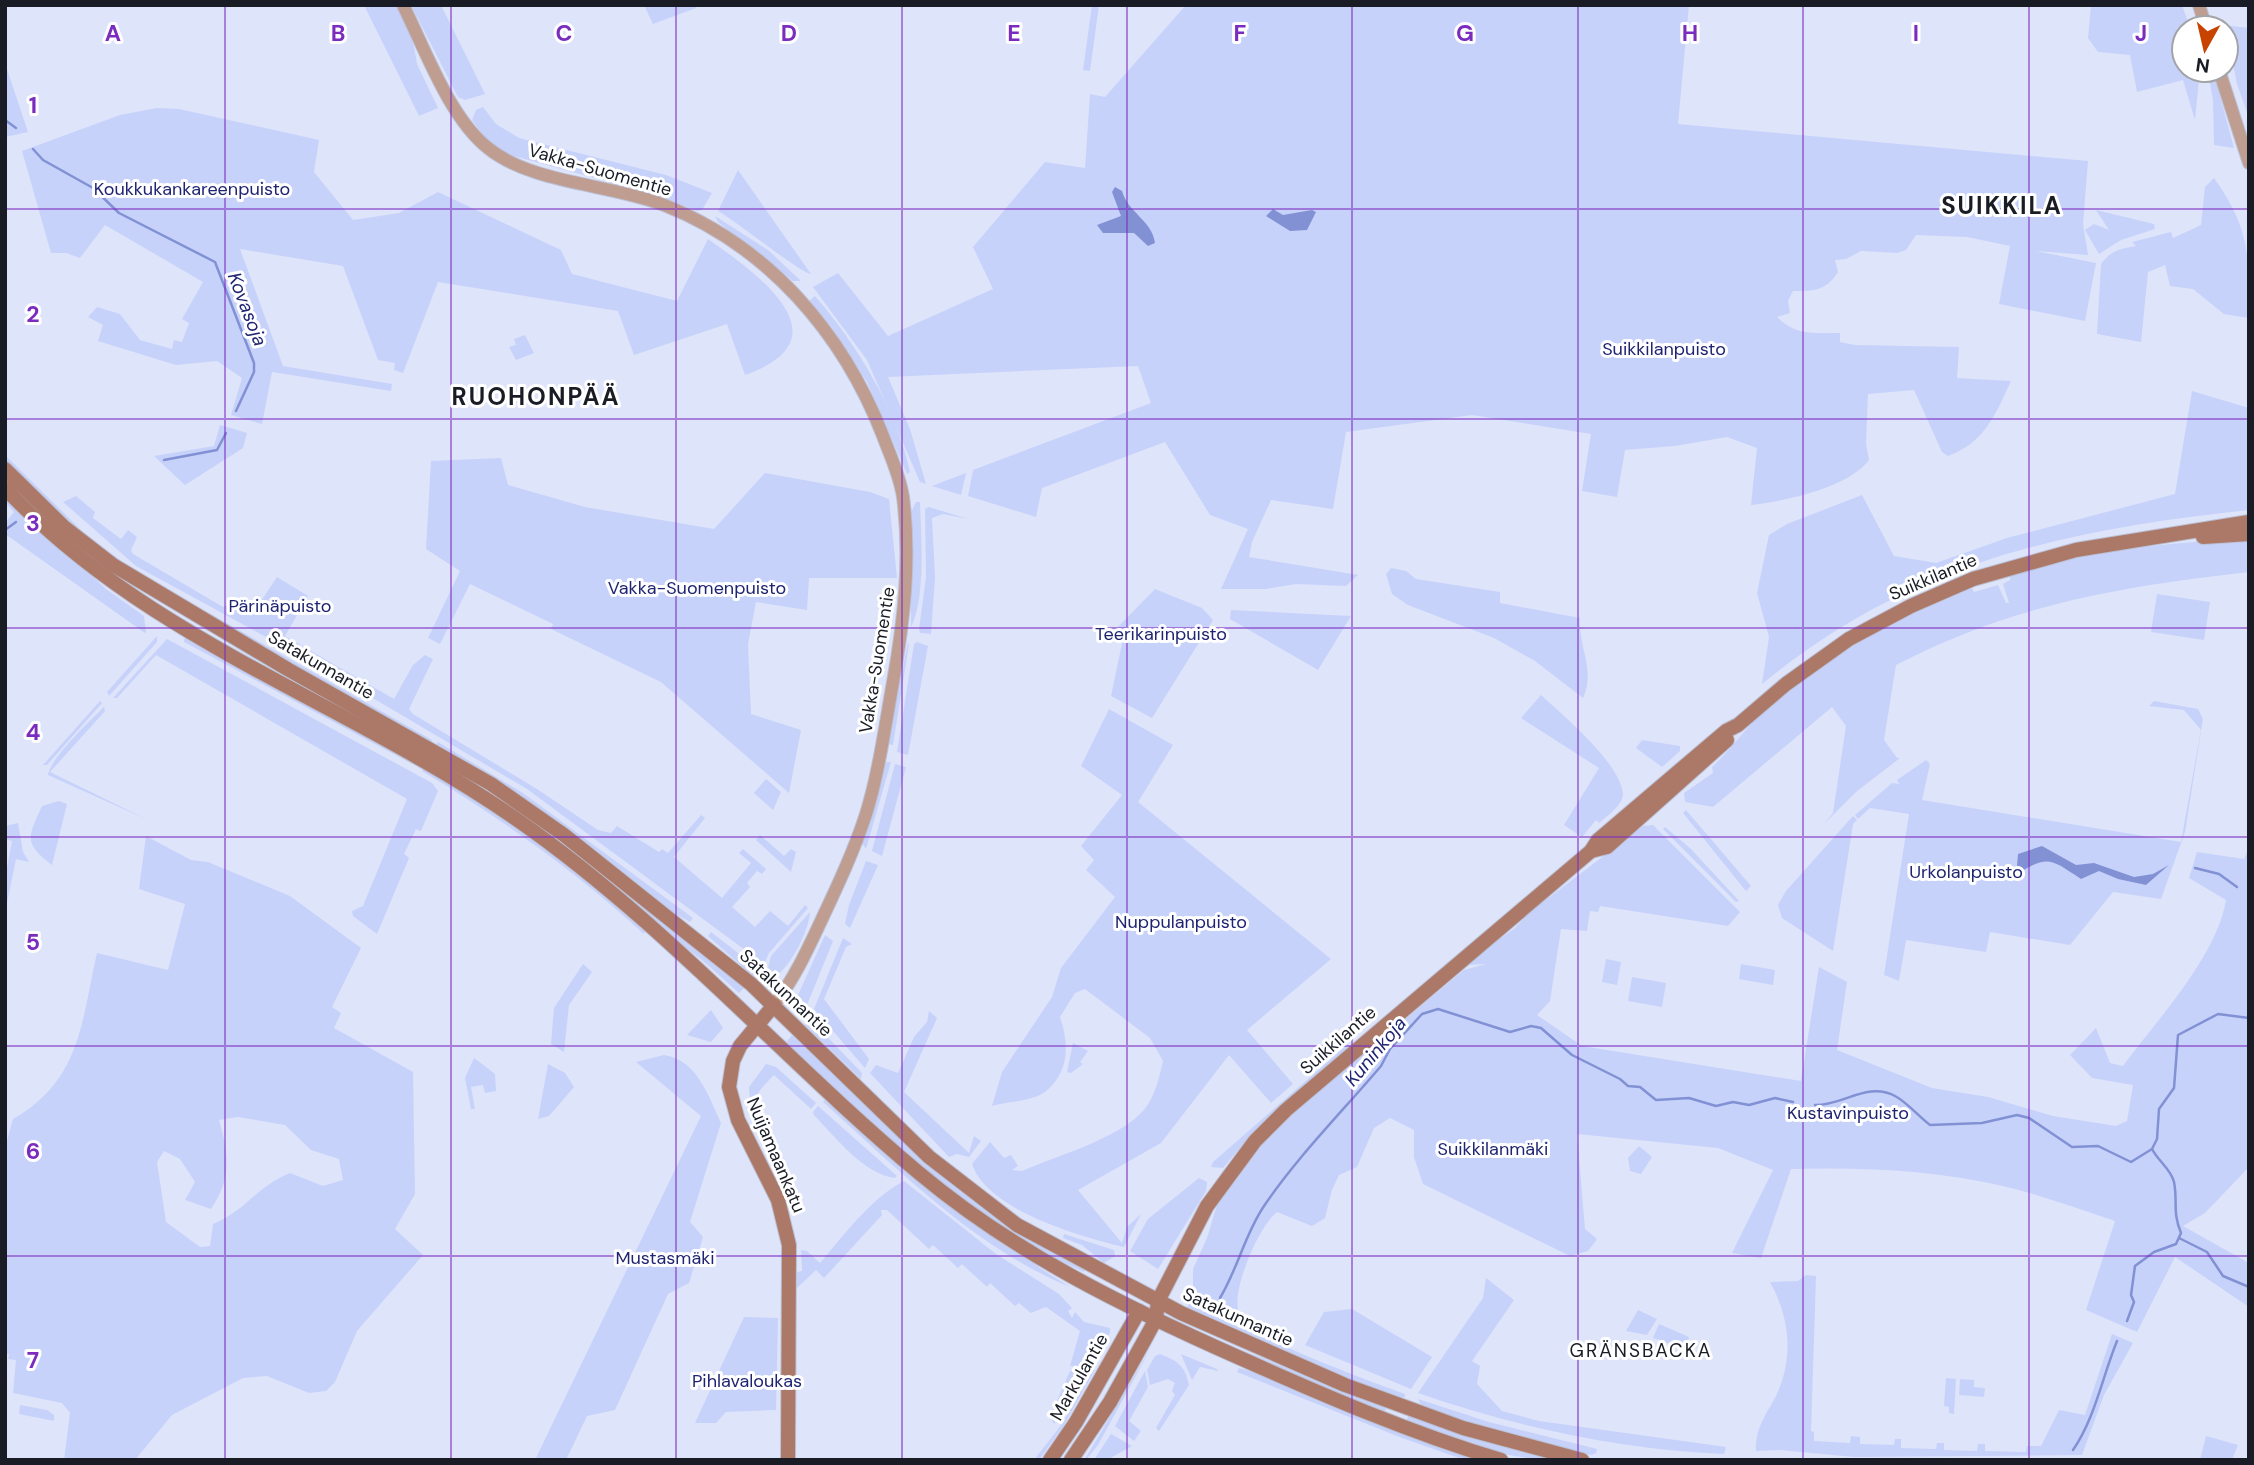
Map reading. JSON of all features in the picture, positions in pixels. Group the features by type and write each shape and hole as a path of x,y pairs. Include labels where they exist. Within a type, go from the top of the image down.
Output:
{"main road":[{"name":"Satakunnantie","path":"5,468 64,527 113,565 528,808 667,915 774,1005 929,1157 975,1195 1045,1242 1158,1301 1345,1385 1475,1431 1583,1460"},
{"name":"Satakunnantie","path":"5,488 63,545 102,576 162,617 424,761 516,819 602,884 898,1154 967,1210 1059,1269 1156,1319 1379,1418 1501,1460"},
{"name":"Suikkilantie","path":"1158,1301 1207,1206 1255,1140 1363,1044 1591,851 1607,847 1707,761 1738,725 1828,653 1896,613 1935,594 1992,573 2053,555 2249,522"},
{"name":"Suikkilantie","path":"2173,535 2202,537 2249,534"},
{"name":"Nuijamaankatu","path":"774,1005 756,1023 734,1057 729,1087 738,1120 782,1212 789,1245 788,1460"},
{"path":"1139,1311 1158,1301"},
{"path":"1156,1319 1158,1301"},
{"name":"Markulantie","path":"1050,1460 1076,1422 1139,1311"},
{"name":"Markulantie","path":"1071,1460 1110,1402 1156,1319"}],"street":[{"name":"Vakka-Suomentie","path":"403,5 457,111 491,151 535,170 649,199 676,210 733,241 768,267 831,336 860,384 889,450 903,495 906,581 901,635 873,787 853,850 825,913 798,969 774,1005"},
{"path":"2224,84 2249,163"}],"green space":[{"path":"364,5 396,5 413,41 417,64 438,108 419,116"},
{"path":"411,5 441,5 485,94 465,100 458,97"},
{"path":"644,5 696,5 696,8 653,24"},
{"path":"1092,5 1099,5 1090,71 1083,70"},
{"name":"Suikkilanpuisto","path":"1186,5 1689,5 1678,124 2088,161 2083,224 2088,255 2036,251 2096,263 2085,321 1999,304 2010,246 1967,237 1916,235 1906,250 1897,253 1861,251 1846,259 1835,260 1838,272 1829,283 1813,290 1793,291 1788,301 1790,313 1777,317 1791,328 1814,333 1840,333 1840,342 1855,345 1959,347 1957,378 2011,381 1988,426 1971,443 1948,456 1942,452 1914,390 1868,394 1866,444 1869,460 1859,470 1831,485 1765,503 1751,505 1757,448 1727,437 1675,446 1625,450 1617,497 1582,491 1591,434 1472,415 1346,432 1333,509 1271,500 1252,542 1249,557 1358,575 1346,586 1296,584 1266,589 1221,589 1248,529 1210,515 1165,442 1042,488 1036,517 968,496 973,470 1151,403 1138,366 888,377 910,429 926,484 920,482 867,360 813,287 838,273 888,336 993,289 973,247 1045,162 1085,168 1090,94 1105,97"},
{"path":"2091,5 2182,5 2185,14 2170,14 2170,83 2137,92 2130,55 2098,52 2088,38"},
{"path":"2240,27 2249,28 2249,118 2237,84 2240,84"},
{"path":"5,63 28,132 5,137"},
{"path":"2184,84 2199,84 2195,120"},
{"path":"2210,84 2217,84 2234,148 2214,145"},
{"path":"483,107 496,124 519,138 666,175 712,193 702,210 697,211 650,193 506,154 489,143 472,120 476,110"},
{"name":"Koukkukankareenpuisto","path":"157,108 179,109 319,140 314,172 353,220 399,213 438,192 561,250 572,274 677,301 708,239 748,269 784,306 792,324 790,343 775,360 745,375 727,324 634,355 618,311 438,282 403,373 394,370 395,363 378,360 343,266 240,249 283,366 392,384 391,391 272,372 262,424 231,415 242,378 217,361 176,365 98,341 103,325 88,317 97,307 120,314 140,340 172,349 174,340 182,342 189,323 182,319 203,282 105,225 80,258 66,253 51,253 22,151 120,115"},
{"path":"738,170 811,274 795,266 718,211"},
{"path":"2214,178 2235,213 2245,245 2249,278 2249,318 2224,314 2193,289 2170,286 2165,265 2148,272 2141,342 2097,334 2101,264 2113,253 2136,246 2132,242 2171,232 2173,238 2201,225 2205,187"},
{"path":"2096,210 2154,224 2155,229 2121,240 2099,254 2085,230 2094,224 2109,230"},
{"path":"715,216 768,250 801,281 793,281 718,222"},
{"path":"815,296 860,356 885,401 904,449 910,472 907,474 867,382 831,326 809,301"},
{"path":"525,335 534,353 516,360 509,347 516,345 514,339"},
{"path":"2192,391 2249,408 2249,510 2115,528 1992,559 1933,581 1875,608 1818,642 1762,684 1769,637 1757,593 1769,535 1787,524 1862,495 1894,556 1936,563 2007,538 2175,494"},
{"path":"220,425 247,433 243,448 185,485 154,456 214,446"},
{"path":"5,455 85,534 132,569 70,524 5,462"},
{"name":"Vakka-Suomenpuisto","path":"501,458 508,485 585,507 714,529 765,473 870,492 889,499 897,578 809,578 807,610 756,602 748,644 751,714 801,730 789,793 661,682 551,629 553,624 470,584 440,644 428,638 460,571 426,549 431,461"},
{"path":"966,473 961,495 932,486"},
{"path":"5,496 106,589 144,616 146,632 125,657 145,633 8,536 5,538 5,523 14,512 5,502"},
{"name":"Pärinäpuisto","path":"76,496 95,512 93,518 121,539 128,530 137,537 131,550 133,554 223,607 230,604 251,616 277,577 308,596 285,636 394,699 413,665 425,655 433,659 409,709 413,714 537,789 598,830 611,833 617,826 659,852 662,849 668,853 701,815 705,818 674,857 722,898 751,863 739,853 743,849 766,869 762,874 757,871 747,883 750,887 732,907 755,927 770,911 788,926 805,905 808,908 769,953 764,964 527,789 310,661 136,566 63,502"},
{"path":"916,502 920,502 922,566 919,600 911,627 911,512"},
{"path":"929,507 968,519 943,514 932,518 935,577 931,634 920,633 919,629 926,577 925,509"},
{"path":"2249,537 2249,572 2156,584 2068,601 1983,627 1896,665 1884,740 1897,758 1900,758 1856,792 1824,824 1833,813 1846,726 1832,707 1713,807 1685,802 1684,793 1713,773 1712,767 1755,719 1793,686 1840,654 1938,601 1964,589 1972,588 1974,592 1998,585 2006,603 2009,603 2003,584 2010,580 2010,576 2068,559 2158,545"},
{"path":"1391,568 1406,571 1416,579 1500,592 1500,603 1580,618 1588,678 1583,698 1535,661 1494,638 1408,605 1392,594 1386,574"},
{"name":"Teerikarinpuisto","path":"1155,589 1202,608 1213,620 1152,718 1111,696 1124,634 1114,631"},
{"path":"2157,594 2210,602 2204,640 2151,632"},
{"path":"200,608 432,740 430,744 308,676"},
{"path":"1231,610 1351,616 1318,670 1230,619"},
{"path":"185,634 419,765 418,767 184,642"},
{"path":"157,636 157,642 109,696 107,692"},
{"path":"167,639 432,783 438,791 421,831 416,829 404,854 409,858 377,934 353,916 352,911 363,906 407,799 156,655 117,698 113,698"},
{"path":"917,642 928,646 908,755 897,752 914,644"},
{"path":"908,643 893,745 887,744"},
{"path":"1541,695 1590,741 1620,782 1623,794 1620,802 1599,823 1596,820 1582,837 1564,825 1599,768 1521,718"},
{"path":"100,701 102,703 47,765 43,765"},
{"name":"Urkolanpuisto","path":"2154,701 2198,709 2203,719 2185,832 2161,899 2113,892 2070,945 1990,932 1986,952 1906,940 1899,981 1884,975 1909,814 1870,808 1858,819 1855,815 1892,783 1899,784 1897,780 1926,760 1930,764 1922,800 2181,842 2201,730 2184,710 2149,706"},
{"path":"104,707 105,711 50,772 148,820 48,775 63,749"},
{"name":"Nuppulanpuisto","path":"1109,709 1173,745 1138,802 1331,959 1247,1030 1293,1084 1271,1103 1229,1055 1161,1143 1078,1190 1122,1243 1127,1227 1141,1214 1124,1247 1061,1228 1015,1208 981,1180 972,1164 990,1142 1004,1158 1011,1155 1018,1166 1012,1170 1022,1171 1086,1146 1132,1121 1147,1106 1158,1081 1163,1061 1150,1038 1085,989 1075,993 1060,1017 1065,1037 1065,1057 1059,1076 1053,1084 1034,1097 992,1106 1002,1072 1052,997 1061,968 1115,897 1086,870 1094,860 1081,846 1122,795 1081,766"},
{"path":"1642,740 1680,746 1680,751 1662,767 1636,748"},
{"path":"438,742 523,793 693,918 690,922 664,907 435,747"},
{"path":"431,755 554,835 746,986 739,993 702,960"},
{"path":"886,762 891,762 866,849 862,843"},
{"path":"895,764 906,767 882,856 872,851"},
{"path":"424,768 523,829 602,892 645,932 644,934 565,867 481,808 422,771"},
{"path":"766,779 781,792 773,810 754,793"},
{"path":"59,801 67,804 52,865 32,845 31,832 42,806"},
{"path":"1686,810 1751,886 1746,891 1683,813"},
{"path":"1853,816 1857,820 1853,824 1833,951 1782,918 1778,905 1786,891"},
{"path":"18,823 23,852 29,862 16,859 5,913 5,878 12,841 5,839 5,826"},
{"path":"1653,825 1740,912 1728,926 1600,906 1598,912 1590,911 1587,931 1561,929 1550,1001 1537,1015 1582,1046 1801,1081 1819,967 1847,982 1837,1050 1932,1088 1988,1097 2053,1116 2116,1126 2127,1121 2133,1085 2092,1078 2070,1055 2096,1028 2110,1063 2123,1066 2184,987 2211,943 2220,921 2226,900 2189,878 2197,852 2244,859 2249,848 2249,1167 2205,1213 2183,1226 2249,1263 2249,1307 2175,1257 2137,1332 2086,1310 2115,1221 2003,1186 1924,1173 1871,1169 1791,1169 1761,1258 1732,1253 1773,1170 1718,1148 1577,1134 1585,1229 1597,1239 1588,1251 1570,1256 1423,1184 1414,1157 1414,1130 1390,1118 1374,1128 1357,1167 1339,1175 1325,1218 1312,1226 1277,1212 1270,1219 1255,1243 1243,1272 1238,1309 1228,1313 1193,1291 1193,1269 1207,1238 1217,1205 1251,1157 1279,1125 1464,970 1486,964 1468,965 1483,950 1514,929 1530,912 1643,826"},
{"path":"1665,827 1691,849 1739,901 1736,902 1663,829"},
{"path":"760,835 784,856 791,849 796,852 791,872 756,840"},
{"path":"146,836 191,860 208,862 290,896 361,948 332,1007 341,1013 334,1028 413,1072 415,1194 395,1229 423,1255 357,1331 335,1382 326,1391 309,1393 267,1376 243,1378 172,1415 135,1460 64,1460 70,1413 62,1403 13,1393 16,1360 8,1359 9,1354 5,1353 5,1148 13,1119 35,1104 53,1086 65,1068 81,1026 97,953 168,970 185,904 139,889","holes":["238,1117 285,1125 311,1150 339,1159 343,1180 323,1186 290,1173 259,1192 234,1213 213,1224 210,1246 200,1247 166,1222 157,1162 164,1151 180,1159 195,1182 185,1200 211,1209 223,1187 227,1166 219,1120"]},
{"path":"866,861 878,865 850,928 845,924 849,905"},
{"path":"810,912 798,947 788,964 777,975 768,968 771,956"},
{"path":"711,932 760,970 754,977 708,936"},
{"path":"825,935 833,941 807,1005 798,995"},
{"path":"843,938 852,944 846,947 824,999 869,1059 865,1068 814,1009"},
{"path":"1606,959 1621,962 1617,985 1602,982"},
{"path":"583,964 592,972 569,1005 564,1052 551,1044 554,1008"},
{"path":"1741,964 1775,970 1773,985 1739,979"},
{"path":"1632,977 1666,983 1662,1007 1628,1001"},
{"path":"711,1010 723,1028 711,1042 687,1035"},
{"path":"929,1011 937,1018 904,1092 969,1153 974,1136 981,1141 969,1157 957,1154 949,1157 870,1073 876,1065 898,1073 914,1037 927,1022"},
{"path":"809,1018 862,1073 861,1079 805,1025"},
{"path":"792,1035 950,1183 1009,1226 1085,1269 1084,1272 1001,1226 926,1170 785,1044"},
{"path":"1073,1043 1088,1051 1080,1062 1083,1064 1071,1073 1067,1072"},
{"path":"1348,1044 1350,1046 1257,1128 1223,1168 1211,1167 1213,1162"},
{"name":"Mustasmäki","path":"664,1055 675,1058 693,1071 706,1090 721,1123 690,1222 703,1237 689,1283 668,1294 615,1410 587,1416 566,1460 535,1460 701,1116 636,1062"},
{"path":"474,1058 495,1074 496,1091 485,1093 483,1085 471,1087 475,1109 471,1109 465,1078"},
{"path":"548,1064 565,1073 574,1087 549,1116 538,1119"},
{"path":"766,1064 776,1067 816,1103 811,1109 774,1075 757,1095 753,1107 757,1118 751,1119 749,1087"},
{"path":"824,1100 1040,1268 1070,1287 1035,1271 970,1229 909,1180 823,1102"},
{"path":"818,1106 897,1176 895,1178 873,1170 851,1154 814,1115 813,1112"},
{"path":"1639,1146 1652,1157 1641,1174 1630,1171 1628,1158"},
{"path":"1199,1178 1207,1182 1206,1191 1158,1269 1130,1251 1148,1219"},
{"path":"904,1181 996,1254 1059,1294 1072,1308 1068,1311 1072,1318 1075,1312 1084,1322 1110,1328 1110,1333 1091,1357 1093,1359 1090,1365 1070,1366 1080,1331 1046,1307 1031,1313 1019,1303 1015,1306 990,1283 987,1287 962,1264 958,1268 933,1245 929,1249 887,1210 881,1210 882,1215 824,1278 816,1270 797,1288 797,1272 802,1271 801,1250 807,1251 820,1263 880,1197"},
{"path":"1064,1234 1114,1250 1115,1256 1104,1263 1082,1245 1063,1238"},
{"path":"1806,1275 1816,1276 1811,1431 1814,1432 1814,1441 1850,1443 1851,1436 1860,1437 1860,1444 1894,1445 1895,1439 1901,1439 1901,1448 1936,1449 1937,1443 1944,1443 1944,1450 1977,1451 1978,1444 1985,1444 1985,1451 2026,1452 2027,1446 2041,1446 2059,1410 2085,1415 2112,1334 2133,1343 2104,1395 2082,1455 1854,1457 1780,1450 1756,1451 1759,1428 1782,1382 1787,1353 1782,1310 1770,1282 1798,1281"},
{"path":"1486,1278 1514,1300 1472,1361 1480,1366 1477,1384 1502,1411 1539,1421 1726,1447 1724,1454 1646,1448 1569,1435 1418,1393 1483,1298"},
{"path":"1192,1299 1270,1339 1323,1363 1405,1394 1405,1397 1398,1398 1297,1359 1187,1308"},
{"path":"1352,1309 1432,1357 1411,1389 1305,1345 1324,1312"},
{"path":"1638,1310 1657,1319 1647,1335 1626,1331"},
{"name":"Pihlavaloukas","path":"744,1317 778,1318 776,1410 726,1412 716,1423 695,1423"},
{"path":"1659,1324 1689,1337 1685,1354 1679,1352 1678,1346 1653,1338"},
{"path":"1152,1346 1098,1445 1086,1460 1085,1459"},
{"path":"1239,1349 1385,1407 1386,1410 1382,1413 1238,1352"},
{"path":"1160,1354 1179,1365 1189,1385 1159,1431 1156,1428 1175,1395 1172,1391 1175,1383 1168,1379 1150,1385 1147,1370 1155,1356"},
{"path":"1181,1354 1218,1371 1200,1367 1192,1380"},
{"path":"1239,1368 1258,1373 1422,1441 1481,1460 1465,1460 1402,1438 1237,1372"},
{"path":"1093,1369 1095,1370 1064,1425 1039,1460 1034,1460 1062,1424"},
{"path":"1070,1371 1086,1371 1054,1424 1050,1417"},
{"path":"1145,1371 1148,1387 1129,1421 1141,1431 1134,1441 1115,1426"},
{"path":"1946,1378 1956,1379 1954,1414 1949,1413 1949,1407 1944,1406"},
{"path":"1960,1379 1974,1380 1974,1387 1985,1388 1984,1397 1959,1395"},
{"path":"1418,1399 1489,1422 1597,1449 1596,1453 1592,1455 1570,1451 1506,1434 1422,1407"},
{"path":"20,1405 47,1410 54,1415 54,1421 19,1414"},
{"path":"1409,1414 1559,1460 1519,1457 1463,1442 1406,1422"},
{"path":"1111,1434 1132,1446 1107,1460 1094,1460"},
{"path":"2206,1436 2238,1445 2232,1460 2200,1460"}],"water":[{"path":"1115,187 1122,191 1129,205 1149,228 1155,243 1148,246 1134,233 1103,233 1097,225 1121,216 1112,192"},
{"path":"1273,209 1283,215 1312,210 1316,212 1307,230 1290,231 1266,216"},
{"path":"2042,846 2076,865 2094,863 2134,877 2153,874 2169,865 2146,885 2118,879 2099,871 2081,879 2056,863 2049,862 2035,864 2016,875 2010,873 2010,869 2017,866 2018,854"}],"waterway":[{"name":"Kovasoja","path":"5,120 16,128"},
{"name":"Kovasoja","path":"33,149 43,160 93,188 119,213 215,262 254,363 254,372 236,411"},
{"name":"Kovasoja","path":"164,460 217,450 226,433"},
{"name":"Kovasoja","path":"5,530 16,522"},
{"path":"2195,868 2219,874 2237,887"},
{"name":"Kuninkoja","path":"1220,1298 1264,1206 1306,1152 1381,1066 1390,1049 1422,1014 1438,1009 1510,1032 1531,1026 1541,1028 1572,1055 1620,1079 1628,1086 1640,1087 1656,1100 1689,1098 1716,1106 1733,1102 1749,1105 1775,1098 1793,1102"},
{"name":"Kuninkoja","path":"1815,1105 1875,1091 1900,1099 1930,1125 1982,1123 2017,1115 2029,1118 2072,1147 2098,1146 2131,1162 2152,1149 2157,1139 2159,1109 2174,1088 2178,1035 2218,1014 2249,1018"},
{"path":"2127,1321 2134,1302 2131,1295 2135,1266 2154,1252 2176,1244 2181,1233 2172,1177 2152,1149"},
{"path":"2179,1238 2207,1252 2223,1276 2249,1287"},
{"path":"2073,1450 2093,1411 2117,1341"}],"district":[{"name":"SUIKKILA","path":"2002,206"},
{"name":"RUOHONPÄÄ","path":"536,397"},
{"name":"GRÄNSBACKA","path":"1641,1350"}],"park label":[{"name":"Kustavinpuisto","path":"1848,1113"},
{"name":"Suikkilanmäki","path":"1493,1149"}]}
